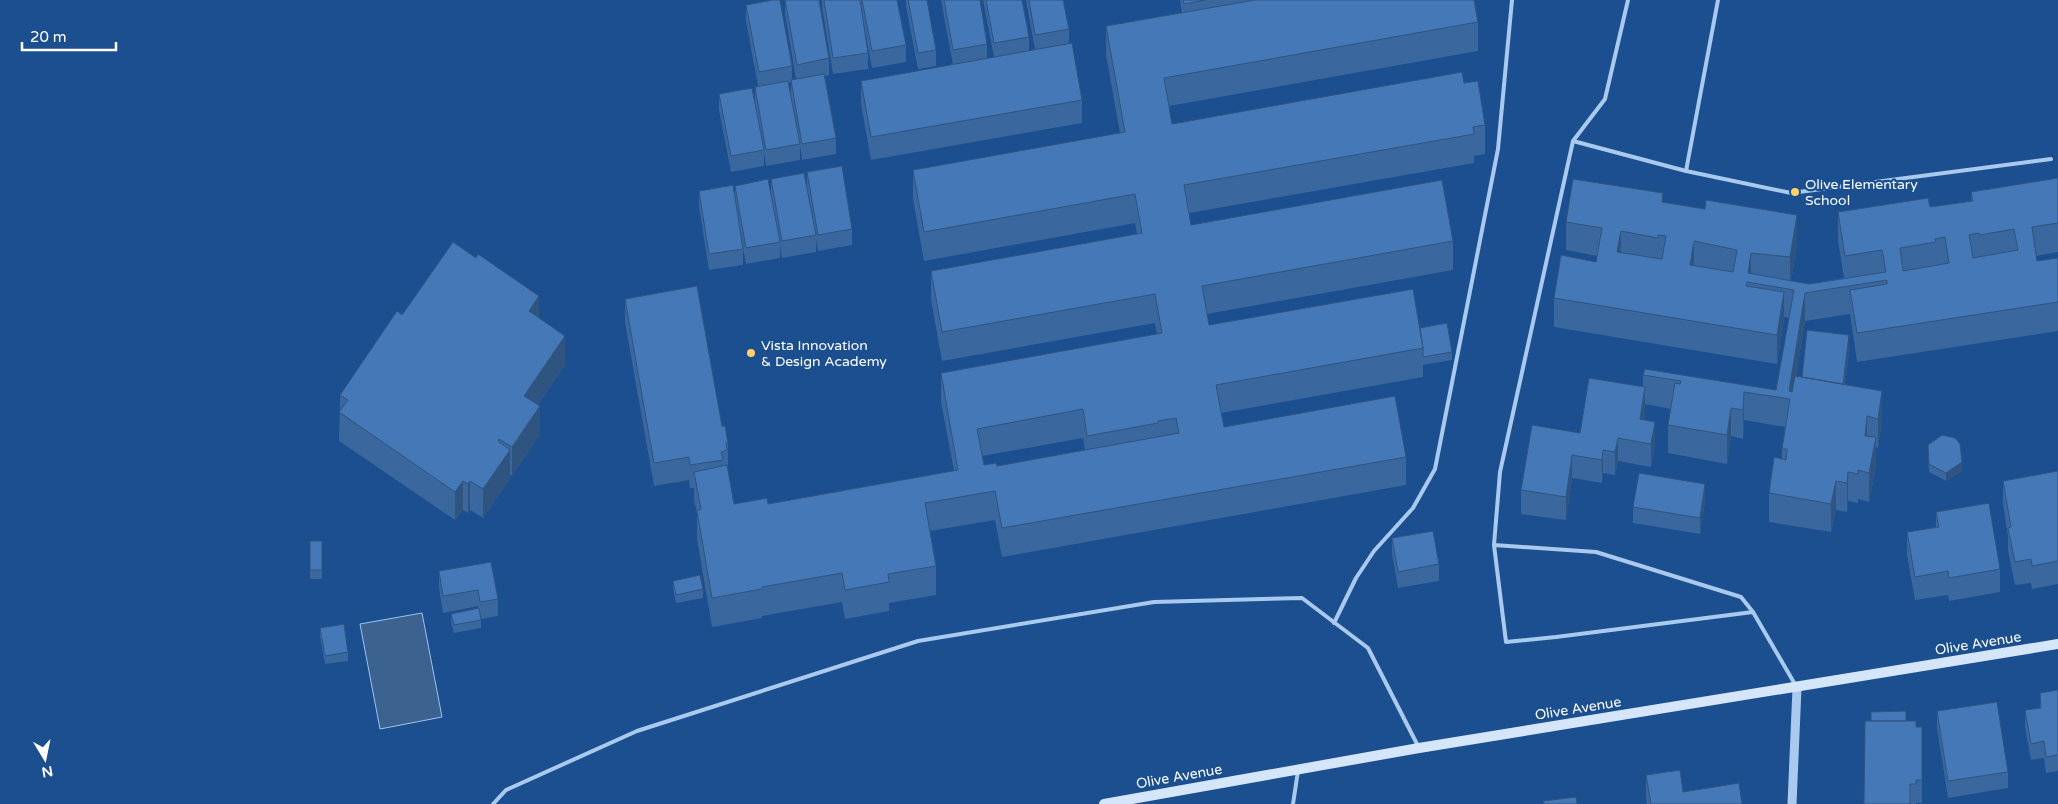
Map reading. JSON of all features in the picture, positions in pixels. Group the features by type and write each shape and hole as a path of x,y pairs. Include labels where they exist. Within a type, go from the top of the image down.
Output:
{"main road":[{"name":"Olive Avenue","path":"1104,804 1420,748 2058,644"}],"street":[{"path":"1792,804 1797,688"}],"lane":[{"path":"1334,623 1356,578 1374,551 1413,508 1435,469 1498,149 1512,0"},
{"path":"1628,0 1605,99 1573,141 1500,472 1494,545 1506,642 1753,612"},
{"path":"1686,171 1718,0"},
{"path":"1573,141 1686,171 1791,194 2051,159"},
{"path":"1494,545 1596,552 1741,597 1753,612 1797,688"},
{"path":"493,804 506,790 637,732 918,642 1154,602 1302,598 1368,648 1420,748"},
{"path":"1293,804 1298,769"}],"water":[{"path":"422,613 442,717 380,729 360,624"}],"building":[{"path":"780,0 792,66 759,72 746,5"},
{"path":"785,0 819,0 829,58 797,65"},
{"path":"824,0 860,0 868,53 833,58"},
{"path":"862,0 897,0 906,45 872,51"},
{"path":"908,0 927,0 936,50 918,53"},
{"path":"944,0 980,0 987,44 953,50"},
{"path":"986,0 1022,0 1029,37 994,43"},
{"path":"1029,0 1063,0 1069,29 1035,35"},
{"path":"1183,0 1205,0 1184,4"},
{"path":"1255,0 1474,0 1478,22 1164,78 1172,124 1462,72 1464,83 1478,81 1485,125 1473,127 1474,134 1184,185 1191,225 1442,180 1453,241 1202,286 1209,325 1413,289 1423,348 1216,385 1224,427 1395,396 1406,457 1002,528 995,491 925,503 936,566 888,574 889,582 845,590 842,573 712,598 697,511 701,509 694,472 727,465 734,504 767,498 768,504 958,470 941,373 1162,333 1155,294 942,332 931,271 1142,233 1135,194 924,232 913,170 1125,132 1106,26","holes":["1083,409 1087,436 1176,418 1179,433 997,466 996,463 984,465 977,429"]},
{"path":"1072,43 1082,100 871,137 861,81"},
{"path":"824,74 836,138 802,144 791,80"},
{"path":"788,81 800,144 766,150 755,87"},
{"path":"752,88 764,150 731,156 719,94"},
{"path":"842,166 852,229 818,235 807,172"},
{"path":"804,173 816,235 782,241 771,179"},
{"path":"2058,178 2058,223 2032,227 2037,261 2058,258 2058,302 1857,333 1850,290 1887,284 1887,280 1805,293 1789,391 1792,392 1795,376 1882,391 1878,419 1867,416 1865,436 1876,437 1869,473 1858,470 1858,474 1848,472 1847,483 1836,481 1831,504 1769,493 1774,457 1786,460 1787,449 1782,449 1790,399 1744,392 1743,410 1731,408 1727,435 1668,425 1675,383 1680,384 1681,381 1643,375 1645,369 1776,390 1794,290 1747,282 1746,286 1784,292 1777,335 1554,298 1561,255 1596,262 1602,228 1566,222 1573,179 1663,193 1662,202 1705,209 1706,200 1797,215 1790,257 1751,253 1748,273 1809,284 1886,272 1882,250 1845,256 1838,212 1928,198 1930,207 1973,201 1971,192","holes":["2014,229 2018,250 1973,258 1969,235 1979,233 1980,235","1621,231 1658,238 1658,235 1666,236 1662,259 1617,252","1945,237 1949,263 1903,271 1900,248 1936,242 1935,239","1694,241 1737,250 1733,272 1690,265"]},
{"path":"768,179 780,242 746,248 735,186"},
{"path":"733,185 743,249 709,254 699,191"},
{"path":"453,242 476,258 478,254 539,296 529,311 565,336 524,396 540,406 512,447 499,439 498,441 510,450 483,489 470,481 468,484 463,481 455,492 339,412 348,400 340,395 397,311 402,315"},
{"path":"697,286 722,426 725,426 728,443 726,443 727,450 721,452 723,460 690,465 689,457 654,463 625,299"},
{"path":"1447,323 1452,352 1423,357 1420,328"},
{"path":"1807,330 1849,335 1843,384 1802,377"},
{"path":"1589,378 1645,387 1640,419 1655,422 1651,444 1618,438 1615,452 1603,450 1602,460 1572,455 1566,497 1521,490 1532,425 1580,433"},
{"path":"1942,435 1955,438 1960,444 1962,462 1946,473 1929,464 1928,445"},
{"path":"2058,471 2058,561 2032,566 2031,559 2015,562 2008,528 2011,527 2003,481"},
{"path":"1639,473 1705,484 1700,518 1633,507"},
{"path":"1989,503 2000,569 1949,578 1948,571 1915,577 1907,532 1939,527 1936,512"},
{"path":"1433,531 1439,564 1398,572 1392,538"},
{"path":"310,541 322,541 322,570 310,570"},
{"path":"491,562 498,599 480,602 478,590 443,596 439,571"},
{"path":"700,575 703,589 676,595 673,581"},
{"path":"479,608 481,620 454,625 451,614"},
{"path":"344,624 348,652 325,656 320,628"},
{"path":"2058,690 2058,755 2046,757 2044,741 2031,744 2025,710 2041,708 2040,693"},
{"path":"1997,702 2008,772 1948,781 1937,711"},
{"path":"1906,711 1906,721 1871,721 1871,712"},
{"path":"1865,721 1916,721 1916,727 1922,727 1922,780 1916,780 1916,784 1910,784 1910,804 1864,804"},
{"path":"1680,770 1683,792 1739,783 1742,804 1651,804 1646,775"},
{"path":"1576,797 1577,804 1544,804 1543,801"}],"place":[{"name":"Olive Elementary School","path":"1795,192"},
{"name":"Vista Innovation & Design Academy","path":"751,353"}]}
